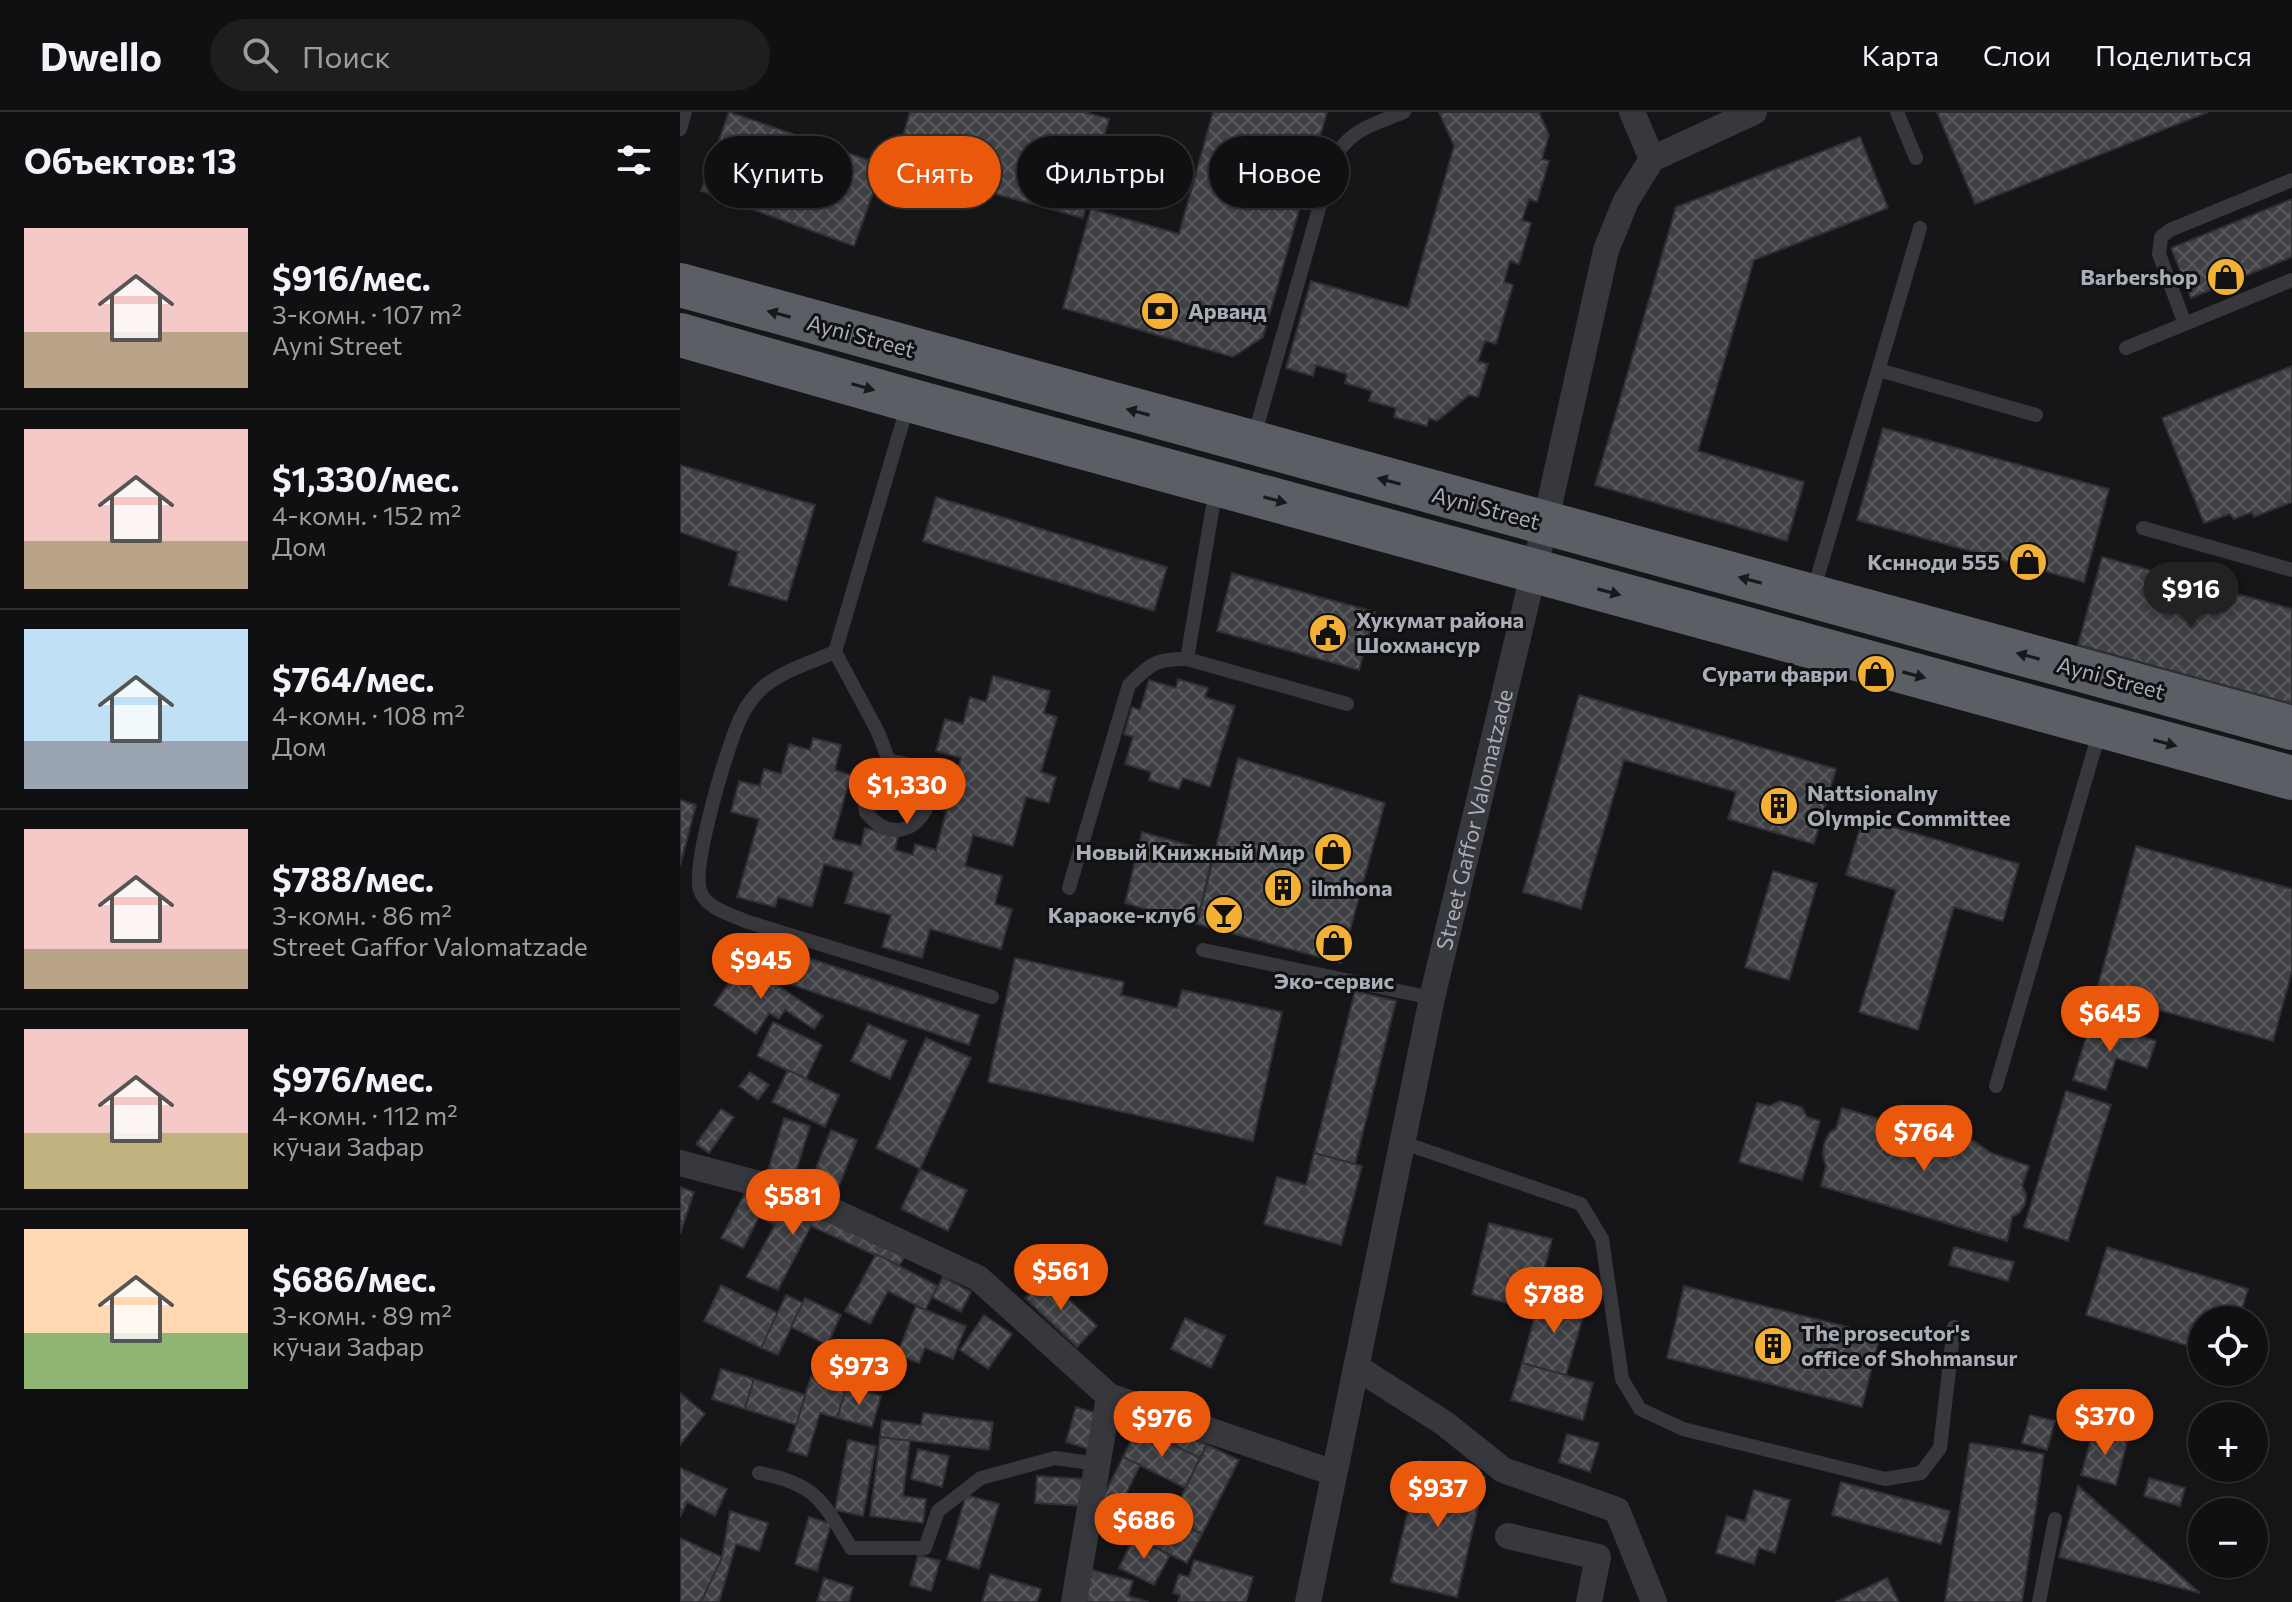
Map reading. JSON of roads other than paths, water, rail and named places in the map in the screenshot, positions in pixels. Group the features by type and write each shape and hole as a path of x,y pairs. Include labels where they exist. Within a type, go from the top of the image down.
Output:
{"highway":[{"name":"Ayni Street","path":"680,285 2292,728"},
{"path":"680,335 2292,778"}],"street":[{"path":"1632,112 1652,159 1754,112"},
{"name":"Street Gaffor Valomatzade","path":"1308,1602 1432,998 1545,524 1606,250 1626,201 1652,159"},
{"path":"909,400 922,353"},
{"path":"680,1163 794,1193 978,1278 1109,1396 1334,1473"},
{"path":"1356,1367 1444,1423 1503,1470 1617,1510 1654,1602"},
{"path":"1074,1602 1109,1396"},
{"path":"1508,1536 1598,1557 1589,1602"}],"lane":[{"path":"680,129 685,112"},
{"path":"1252,444 1332,163 1346,139 1404,112"},
{"path":"1897,112 1916,158"},
{"path":"2185,324 2159,254 2161,237 2170,230 2292,180"},
{"path":"1812,596 1920,228"},
{"path":"2126,348 2292,280"},
{"path":"1879,370 2036,415"},
{"path":"889,761 878,732 835,652 909,400"},
{"path":"1187,659 1217,484"},
{"path":"2143,528 2292,570"},
{"path":"835,652 776,678 759,691 745,709 734,732 721,775 703,849 700,889 705,900 745,921 992,997"},
{"path":"1069,888 1129,685 1148,667 1162,659 1187,659 1347,704"},
{"path":"1996,1086 2101,726"},
{"path":"889,761 910,764 926,778 928,801 923,815 909,829 898,830 879,825 866,812 864,789 870,776 889,761"},
{"path":"1203,950 1432,998"},
{"path":"1401,1142 1581,1204 1602,1239 1622,1379 1640,1409 1683,1429 1885,1479 1921,1473 1940,1448 1954,1327"},
{"path":"759,1473 779,1476 813,1491 851,1548 925,1548 938,1511 981,1478 1055,1458 1097,1464"},
{"path":"2039,1602 2055,1519"}],"place":[{"name":"Barbershop","path":"2226,277"},
{"name":"Арванд","path":"1160,311"},
{"name":"Кснноди 555","path":"2028,562"},
{"name":"Хукумат района Шохмансур","path":"1328,633"},
{"name":"Сурати фаври","path":"1876,674"},
{"name":"Nattsionalny Olympic Committee","path":"1779,806"},
{"name":"Новый Книжный Мир","path":"1333,852"},
{"name":"ilmhona","path":"1283,888"},
{"name":"Караоке-клуб","path":"1224,915"},
{"name":"Эко-сервис","path":"1334,943"},
{"name":"The prosecutor's office of Shohmansur","path":"1773,1346"}]}
